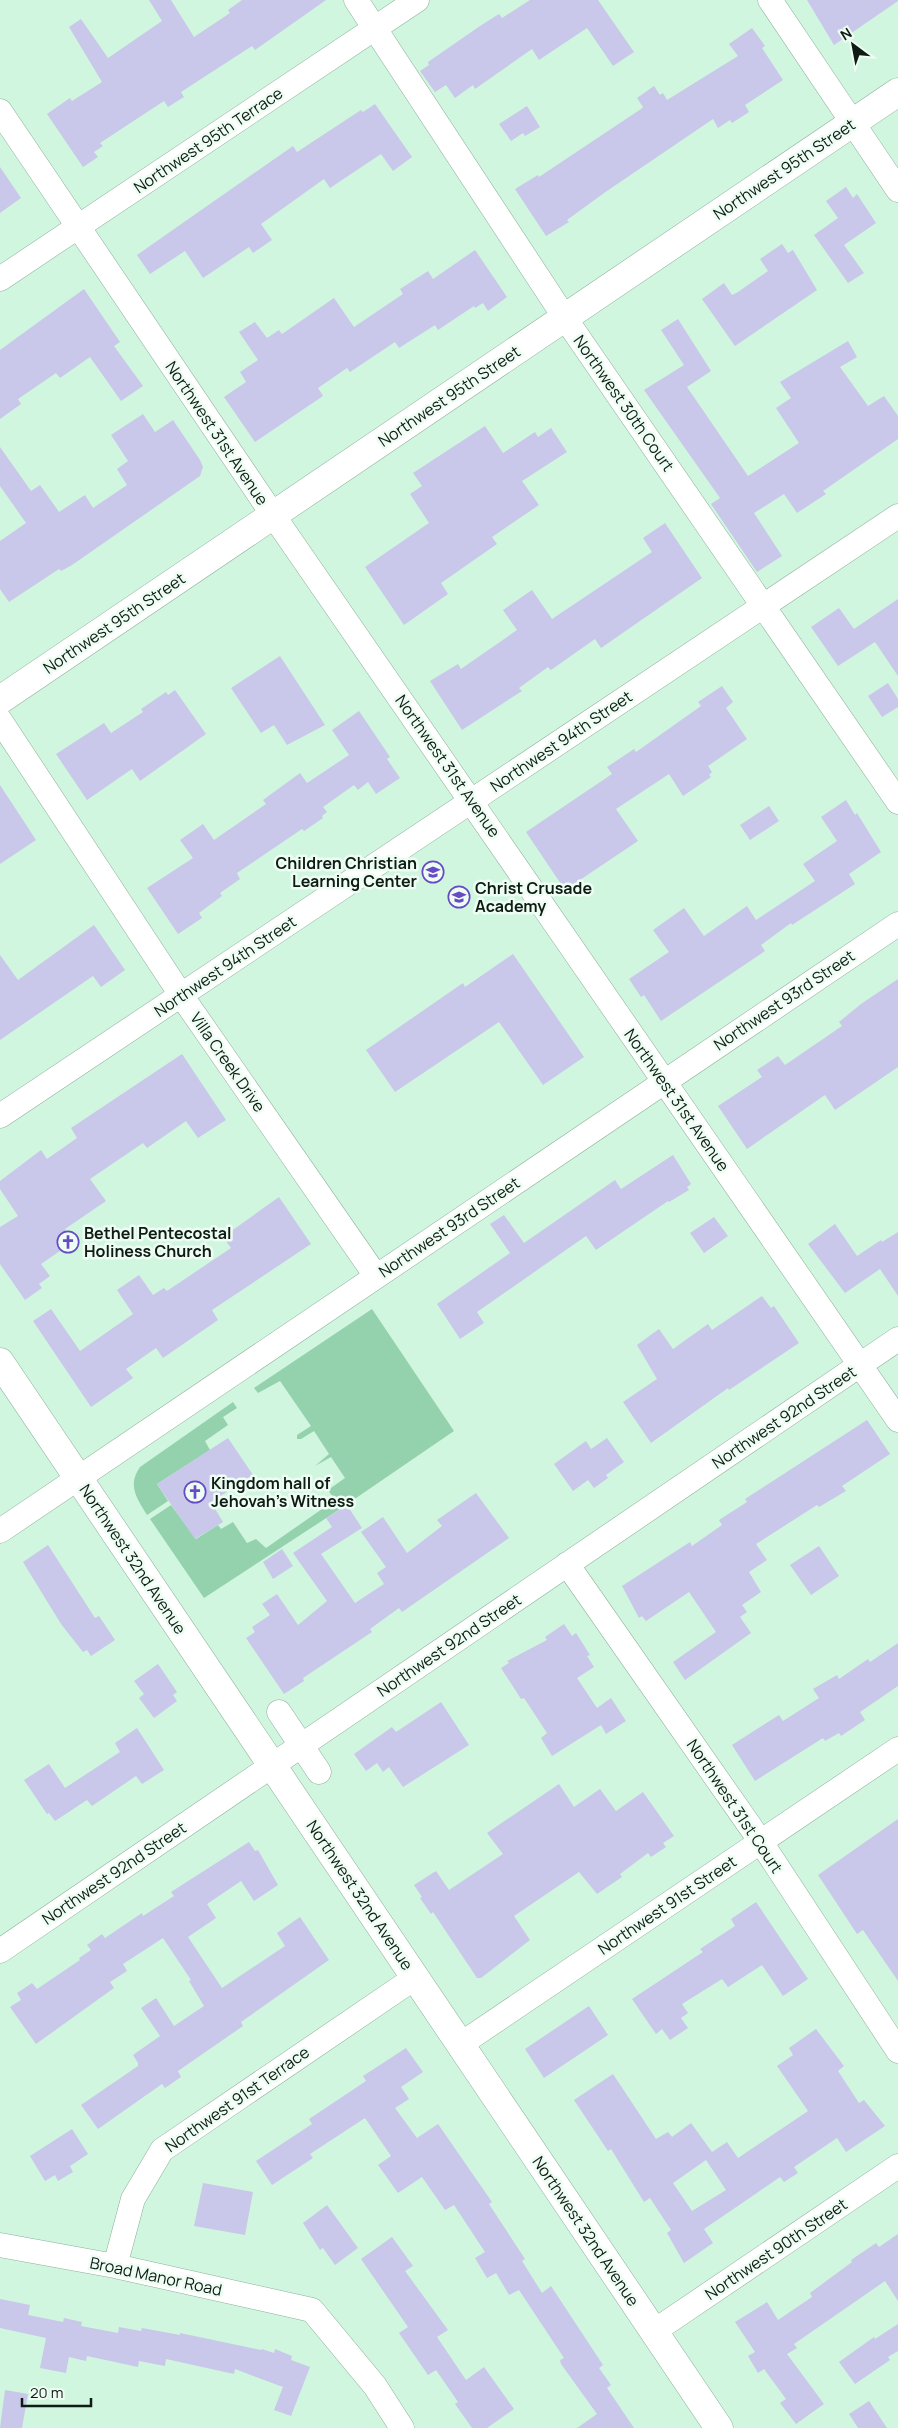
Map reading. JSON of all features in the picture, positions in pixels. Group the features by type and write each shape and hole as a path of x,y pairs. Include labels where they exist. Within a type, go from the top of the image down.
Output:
{"main road":[{"name":"Northwest 95th Street","path":"0,700 898,92"},
{"name":"Northwest 32nd Avenue","path":"0,1362 719,2428"}],"street":[{"name":"Northwest 30th Court","path":"356,0 565,318 898,802"},
{"name":"Northwest 95th Terrace","path":"0,279 417,0"},
{"path":"770,0 898,190"},
{"name":"Northwest 31st Avenue","path":"0,111 273,515 472,800 898,1420"},
{"name":"Northwest 94th Street","path":"0,1116 898,516"},
{"name":"Villa Creek Drive","path":"0,720 181,995 376,1276"},
{"name":"Northwest 93rd Street","path":"0,1531 898,924"},
{"name":"Northwest 92nd Street","path":"0,1951 898,1338"},
{"name":"Northwest 31st Court","path":"568,1564 761,1842 898,2052"},
{"path":"278,1712 319,1772"},
{"name":"Northwest 91st Street","path":"461,2044 898,1749"},
{"name":"Northwest 91st Terrace","path":"114,2266 134,2199 162,2150 416,1977"},
{"name":"Northwest 90th Street","path":"654,2332 898,2166"},
{"name":"Broad Manor Road","path":"0,2245 114,2266 312,2310 375,2386 402,2428"}],"green space":[{"path":"372,1309 454,1431 340,1509 204,1598 150,1519 171,1505 196,1539 218,1525 221,1529 233,1522 247,1543 256,1539 266,1548 335,1500 328,1490 345,1478 331,1457 315,1466 329,1454 314,1431 301,1439 297,1439 297,1435 311,1426 280,1381 258,1393 254,1388"},
{"path":"233,1402 237,1408 223,1417 228,1425 205,1441 210,1450 157,1484 168,1501 147,1515 137,1497 134,1486 134,1480 140,1467"}],"building":[{"path":"149,0 171,0 194,37 230,13 228,10 242,0 326,0 255,50 252,46 181,92 184,97 168,107 164,101 100,143 103,146 94,152 98,157 83,167 47,114 70,98 72,101 102,82 69,27 81,19 108,58 162,21"},
{"path":"530,0 598,0 634,52 613,66 587,28 539,60 532,49 475,89 473,85 455,98 446,85 435,92 420,71 429,65 428,62 499,14 502,18"},
{"path":"807,0 898,0 898,1 834,45"},
{"path":"752,28 765,46 762,48 783,80 745,105 749,112 732,123 730,120 718,128 713,119 604,193 567,220 569,222 546,236 515,189 538,175 539,177 641,109 643,107 637,98 654,86 660,95 663,93 667,100 738,56 729,44"},
{"path":"375,104 412,157 393,171 381,154 330,188 324,179 261,224 272,240 253,253 249,247 203,278 185,251 150,274 137,255 293,146 297,152 361,110 363,112"},
{"path":"527,106 540,127 525,136 523,133 511,141 499,124"},
{"path":"0,167 21,198 0,213"},
{"path":"846,187 853,198 857,194 876,223 844,245 864,273 848,283 814,235 838,218 826,201"},
{"path":"782,244 788,253 793,250 817,290 735,346 702,299 724,283 732,295 738,292 768,271 760,259"},
{"path":"475,250 507,297 488,311 483,303 475,308 474,306 438,330 435,325 399,348 395,342 350,372 347,368 318,388 323,396 255,442 224,397 246,382 240,372 258,360 239,332 255,322 267,338 279,330 282,334 334,298 354,327 403,294 400,289 428,271 433,279"},
{"path":"84,289 120,342 114,346 143,386 121,401 90,357 60,378 56,373 18,399 21,404 0,419 0,350"},
{"path":"678,319 711,371 687,387 748,476 799,443 776,408 791,398 780,382 848,341 857,357 840,367 868,406 884,396 898,416 898,439 823,491 826,494 797,513 784,494 754,513 782,556 757,572 711,504 720,498 644,390 684,365 661,330"},
{"path":"143,414 155,432 173,420 200,460 203,467 200,476 72,565 61,571 59,569 9,602 0,589 0,541 26,523 0,486 0,447 31,491 40,485 59,512 85,495 93,508 127,485 117,469 128,461 111,435"},
{"path":"485,426 503,453 535,432 538,437 551,428 567,452 522,481 539,505 492,537 497,544 441,583 448,594 404,625 365,567 429,523 410,494 422,486 413,473"},
{"path":"665,523 702,578 601,648 595,639 551,670 548,667 519,688 522,691 462,730 430,681 458,664 461,669 517,630 503,610 532,590 552,619 652,552 643,538"},
{"path":"898,599 898,676 875,642 838,666 811,627 839,608 854,629"},
{"path":"280,656 325,725 287,745 274,725 261,733 231,688"},
{"path":"888,683 898,699 898,707 882,717 868,696"},
{"path":"722,686 733,702 726,708 747,739 708,766 712,772 709,775 711,777 683,796 669,774 616,809 638,841 565,890 526,832 612,774 607,767 634,749 636,752 701,706 698,702"},
{"path":"175,690 206,734 140,781 132,769 87,800 56,754 104,723 111,733 143,712 141,709 166,692 168,695"},
{"path":"359,711 390,757 387,759 400,778 376,794 368,782 358,790 354,785 323,807 327,812 322,816 323,818 304,831 302,829 237,873 240,879 220,893 222,896 199,913 202,918 178,934 147,888 193,858 180,840 203,824 214,840 266,804 263,800 300,773 307,783 349,755 332,730"},
{"path":"0,785 36,840 0,864"},
{"path":"846,800 855,815 857,813 881,852 849,874 855,884 792,925 791,923 761,945 765,951 661,1021 644,995 641,997 629,979 669,952 653,930 684,908 704,936 747,906 756,920 815,881 803,864 837,841 821,817"},
{"path":"769,806 779,821 750,840 740,825"},
{"path":"94,925 125,970 101,987 93,976 0,1040 0,955 18,980"},
{"path":"513,954 584,1057 543,1085 499,1022 395,1092 366,1050 463,983 465,987"},
{"path":"898,979 898,1067 835,1110 825,1095 747,1149 718,1106 762,1077 757,1070 778,1056 785,1065 842,1026 839,1022 861,1004"},
{"path":"182,1054 226,1120 198,1138 186,1121 147,1148 143,1143 90,1179 106,1201 65,1229 73,1242 41,1264 50,1276 39,1284 42,1288 25,1300 0,1264 0,1227 18,1216 0,1189 0,1181 41,1150 47,1159 77,1138 71,1128"},
{"path":"673,1155 691,1184 687,1187 689,1190 668,1201 596,1250 586,1236 477,1312 484,1323 460,1339 437,1304 510,1253 490,1224 504,1215 524,1243 615,1180 621,1189"},
{"path":"279,1197 311,1244 212,1310 218,1320 163,1358 156,1348 126,1369 133,1378 91,1407 33,1321 51,1309 80,1351 133,1314 117,1290 139,1275 153,1295 164,1288 167,1291 231,1248 223,1237"},
{"path":"714,1217 728,1236 704,1253 690,1233"},
{"path":"835,1224 857,1256 881,1240 882,1242 898,1232 898,1296 880,1269 845,1293 808,1244"},
{"path":"762,1296 771,1308 774,1306 799,1343 729,1390 728,1388 651,1443 623,1402 657,1379 637,1345 659,1329 673,1349 708,1324 712,1330"},
{"path":"867,1420 890,1454 842,1486 846,1491 819,1507 817,1505 756,1544 767,1560 749,1572 761,1592 742,1605 747,1612 740,1617 751,1633 685,1680 673,1662 716,1632 689,1592 646,1621 642,1616 639,1618 622,1586 690,1542 692,1546 722,1525 719,1520 747,1502 745,1499"},
{"name":"Kingdom hall of Jehovah's Witness","path":"228,1438 253,1475 211,1502 223,1522 195,1539 157,1484"},
{"path":"607,1438 624,1462 606,1475 608,1478 594,1488 588,1480 573,1491 554,1464 586,1441 591,1449"},
{"path":"476,1493 509,1538 402,1612 399,1608 370,1629 372,1632 303,1678 304,1681 284,1694 246,1638 255,1632 252,1627 270,1615 262,1604 277,1594 298,1625 327,1601 293,1553 332,1527 326,1518 347,1505 362,1528 321,1554 355,1603 384,1584 377,1573 386,1567 361,1532 383,1517 407,1553 442,1526 437,1520"},
{"path":"48,1545 95,1618 99,1616 115,1640 91,1656 87,1650 83,1652 61,1624 23,1562"},
{"path":"819,1546 839,1576 811,1595 790,1565"},
{"path":"282,1549 293,1566 273,1579 263,1562"},
{"path":"564,1624 572,1636 576,1633 590,1655 587,1656 594,1667 577,1678 597,1708 611,1698 626,1721 606,1734 601,1725 552,1756 541,1738 547,1733 524,1698 521,1699 501,1668 509,1663 507,1661 547,1640 545,1637"},
{"path":"898,1643 898,1686 860,1712 865,1720 841,1736 839,1733 825,1741 823,1738 755,1781 732,1745 779,1715 783,1721 819,1698 813,1689 837,1675 839,1679 868,1659 870,1662"},
{"path":"158,1664 177,1692 173,1695 177,1701 154,1718 139,1698 144,1694 134,1681"},
{"path":"441,1702 469,1745 403,1787 389,1767 383,1772 377,1763 366,1771 354,1754 392,1727 396,1732"},
{"path":"137,1728 164,1770 142,1784 136,1776 92,1806 87,1800 55,1821 49,1813 47,1814 24,1780 49,1764 65,1788 120,1752 115,1743"},
{"path":"559,1784 574,1807 600,1789 616,1811 643,1792 674,1836 663,1843 666,1847 651,1857 648,1853 620,1874 622,1877 597,1894 579,1872 514,1916 530,1940 481,1978 477,1978 433,1912 431,1914 420,1898 422,1897 414,1885 436,1871 449,1890 503,1854 487,1833"},
{"path":"898,1819 898,1981 863,1930 857,1934 818,1875"},
{"path":"249,1842 255,1851 258,1850 278,1885 254,1901 241,1881 207,1904 216,1918 188,1937 222,1988 285,1946 277,1933 300,1917 329,1960 241,2022 243,2026 178,2071 181,2077 165,2088 162,2084 98,2129 81,2105 138,2066 133,2055 160,2036 141,2008 156,1998 174,2026 204,2006 189,1981 191,1980 163,1938 123,1964 127,1971 110,1982 114,1988 36,2044 10,2007 21,2000 17,1993 32,1983 37,1989 80,1960 79,1958 91,1950 87,1945 102,1934 105,1938 142,1913 143,1916 174,1896 171,1892"},
{"path":"756,1902 808,1979 783,1996 762,1965 728,1987 722,1979 682,2004 688,2013 681,2018 688,2028 670,2040 662,2029 656,2034 632,1999 703,1952 700,1949 735,1926 731,1919"},
{"path":"589,2006 608,2035 544,2078 525,2049"},
{"path":"816,2029 844,2066 838,2071 859,2103 864,2100 885,2126 846,2152 837,2138 794,2167 798,2173 784,2182 780,2177 704,2229 713,2243 684,2263 667,2233 671,2230 650,2198 644,2202 611,2149 608,2151 574,2100 613,2074 656,2139 668,2132 672,2137 691,2123 712,2152 727,2142 738,2158 808,2111 777,2066 793,2055 789,2048","holes":["706,2160 726,2190 692,2211 673,2183"]},
{"path":"406,2048 423,2072 401,2087 409,2099 395,2108 417,2138 438,2124 492,2202 489,2204 525,2259 522,2261 542,2293 551,2286 603,2365 599,2368 611,2385 607,2388 634,2428 577,2428 597,2414 561,2364 560,2360 564,2358 519,2290 509,2295 496,2273 487,2278 475,2258 485,2252 454,2205 445,2210 422,2177 398,2193 378,2165 391,2156 365,2118 310,2154 313,2158 272,2185 256,2161 312,2124 309,2119 366,2081 363,2076"},
{"path":"72,2129 88,2154 70,2166 73,2172 58,2181 55,2175 45,2181 30,2156"},
{"path":"203,2183 253,2192 245,2235 194,2226"},
{"path":"327,2205 358,2248 335,2265 323,2248 320,2250 303,2223"},
{"path":"898,2234 898,2301 885,2281 794,2344 797,2348 787,2354 824,2404 796,2424 780,2403 786,2399 764,2369 758,2373 748,2356 755,2352 735,2322 767,2302 778,2320 812,2297 810,2293 852,2262 851,2260 876,2243 879,2247"},
{"path":"392,2237 413,2266 405,2271 448,2330 437,2337 466,2380 484,2367 514,2409 487,2428 472,2428 455,2404 458,2402 436,2370 428,2375 399,2333 408,2327 361,2259"},
{"path":"0,2299 30,2305 28,2315 63,2322 64,2318 82,2322 81,2326 118,2333 119,2327 141,2331 142,2328 180,2335 180,2333 274,2353 275,2349 292,2356 291,2360 310,2367 291,2416 274,2410 283,2387 235,2369 234,2374 166,2359 165,2366 139,2361 138,2367 87,2356 86,2361 69,2357 66,2373 40,2368 46,2338 0,2328"},
{"path":"898,2324 898,2351 888,2357 890,2360 855,2384 839,2362 874,2337 875,2339"},
{"path":"5,2390 28,2394 22,2428 0,2428"},
{"path":"869,2401 887,2428 858,2428 849,2414"}],"place":[{"name":"Children Christian Learning Center","path":"433,872"},
{"name":"Christ Crusade Academy","path":"459,897"},
{"name":"Bethel Pentecostal Holiness Church","path":"68,1242"},
{"name":"Kingdom hall of Jehovah's Witness","path":"195,1492"}]}
